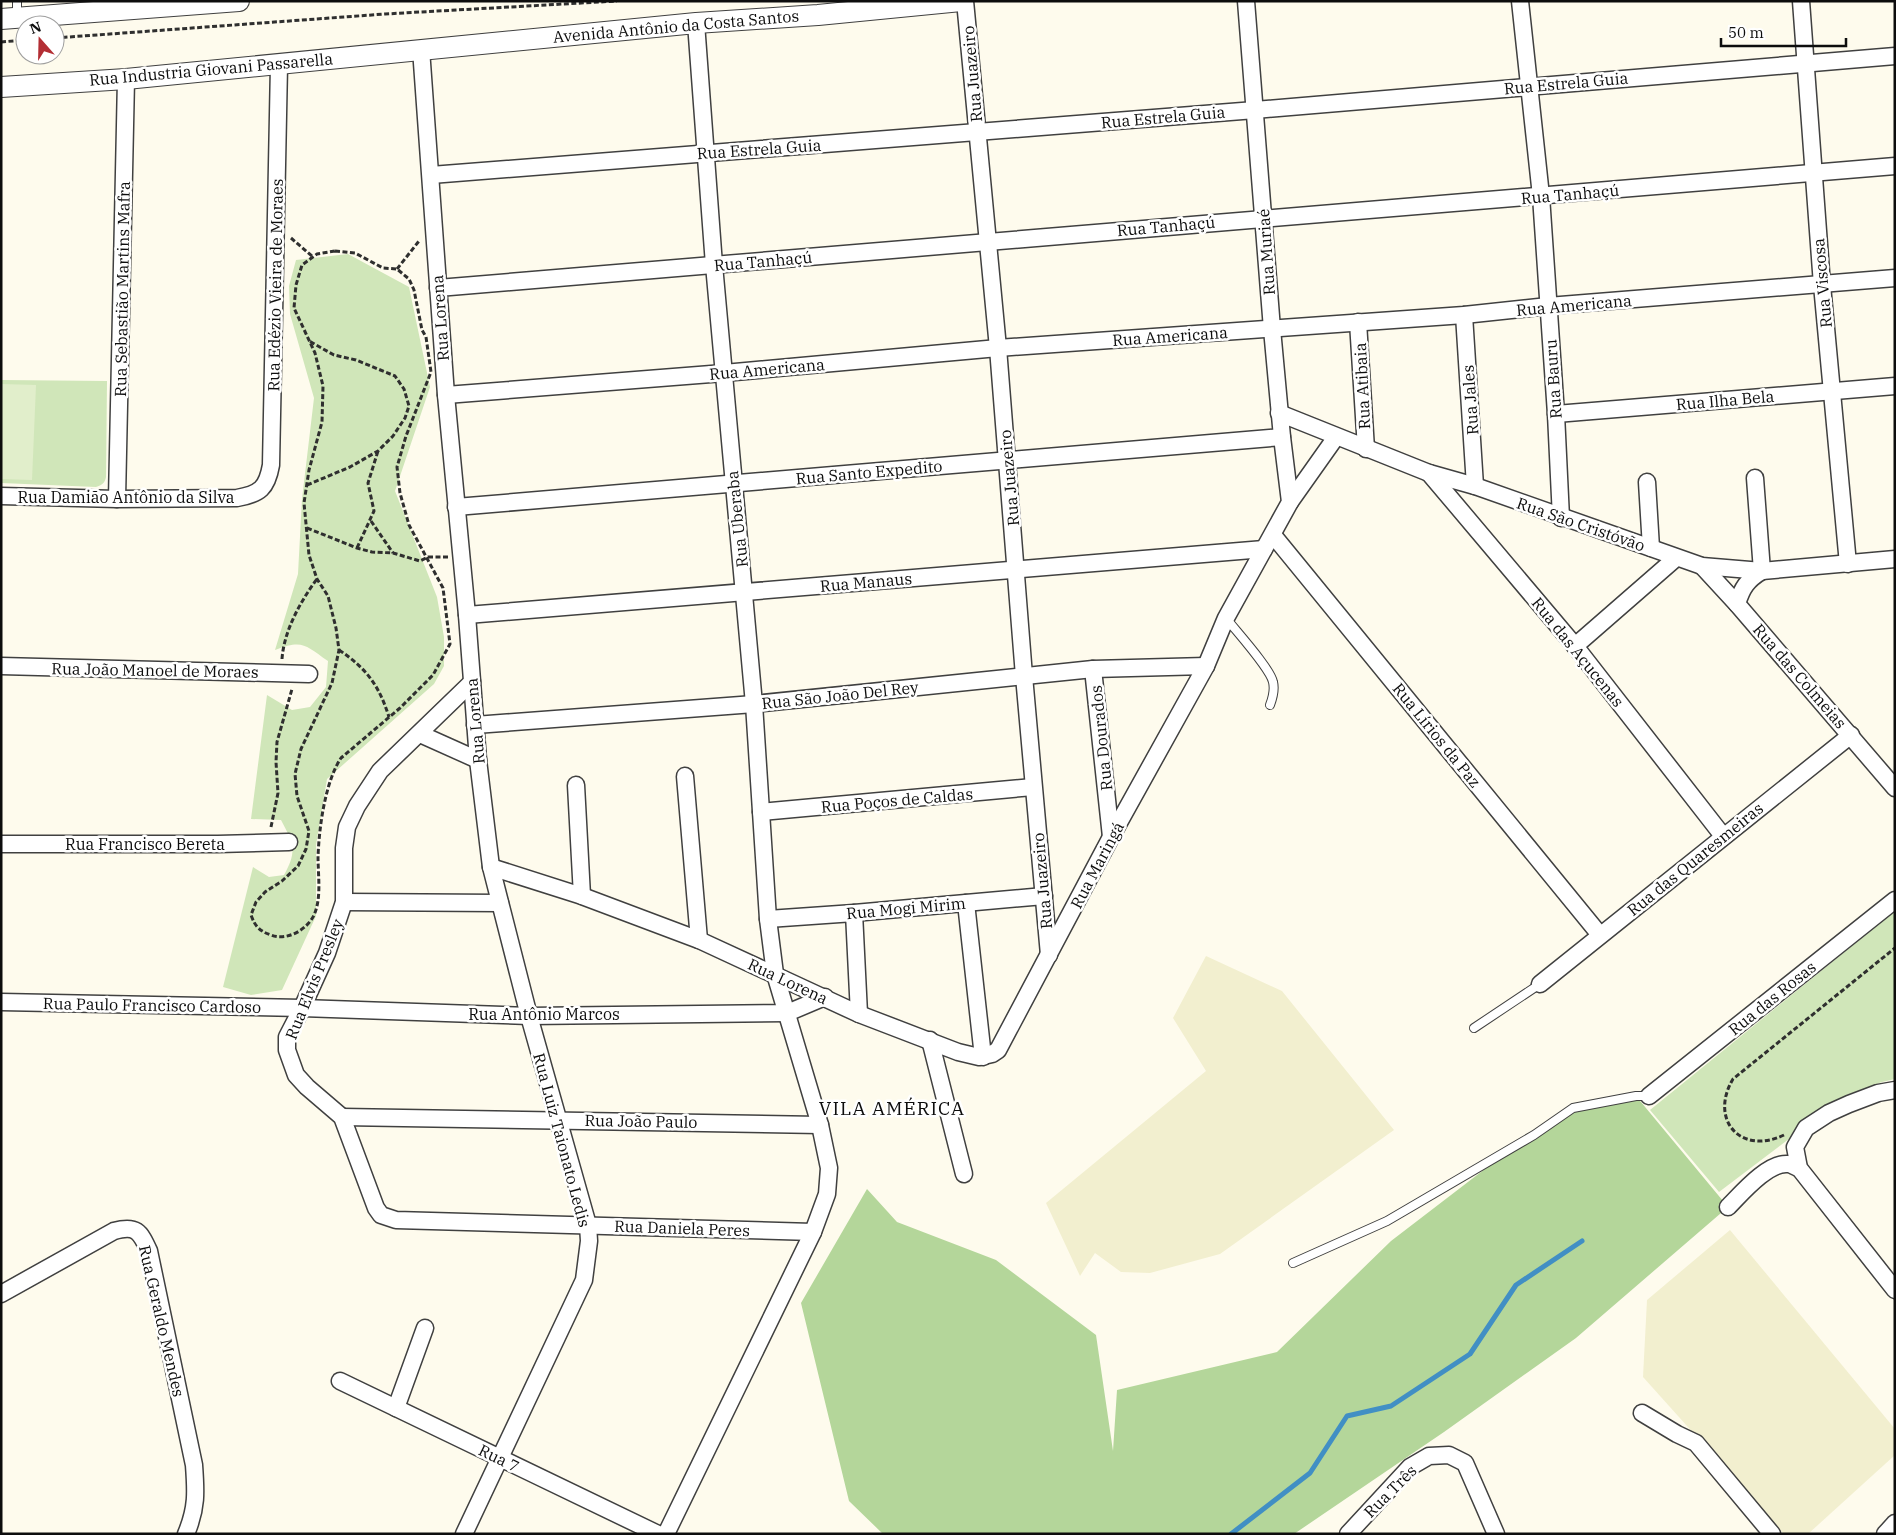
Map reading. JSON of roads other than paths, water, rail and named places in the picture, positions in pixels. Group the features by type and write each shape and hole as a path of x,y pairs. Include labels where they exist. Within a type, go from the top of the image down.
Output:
{"street":[{"path":"12,13 239,1"},
{"name":"Avenida Antônio da Costa Santos","path":"421,49 696,23 818,15 961,1"},
{"name":"Rua Juazeiro","path":"965,1 998,348 1033,787 1049,955"},
{"name":"Rua Muriaé","path":"1246,1 1279,413 1290,502"},
{"name":"Rua Bauru","path":"1520,1 1541,196 1561,518"},
{"name":"Rua Viscosa","path":"1801,1 1822,285 1848,564"},
{"name":"Rua Uberaba","path":"696,23 714,265 754,704 768,919 775,974 820,1125 829,1168 827,1194 814,1232"},
{"name":"Rua Industria Giovani Passarella","path":"1,87 126,79 279,65 421,49"},
{"name":"Rua Lorena","path":"421,49 446,395 467,615 474,725 491,867 582,896 699,940 859,1014 971,1056 983,1057"},
{"name":"Rua Estrela Guia","path":"431,175 1255,110 1895,56"},
{"name":"Rua Edézio Vieira de Moraes","path":"250,496 263,488 269,479 271,465 279,65"},
{"name":"Rua Sebastião Martins Mafra","path":"117,499 126,79"},
{"name":"Rua Tanhaçú","path":"438,288 1895,166"},
{"name":"Rua Americana","path":"446,395 724,373 998,348 1464,315 1548,306 1895,278"},
{"name":"Rua Jales","path":"1464,315 1475,486"},
{"name":"Rua Atibaia","path":"1358,322 1366,449"},
{"name":"Rua Ilha Bela","path":"1556,414 1895,386"},
{"name":"Rua São Cristóvão","path":"1279,413 1366,449 1429,472 1475,486 1561,518 1702,566 1762,572 1895,559"},
{"name":"Rua Santo Expedito","path":"456,507 1282,437"},
{"path":"1206,666 1226,618 1290,502 1336,437"},
{"name":"Rua das Açucenas","path":"1429,472 1575,646 1723,836"},
{"path":"1738,604 1744,586 1752,577 1762,572 1754,478"},
{"path":"1647,482 1651,548"},
{"name":"Rua Damião Antônio da Silva","path":"1,496 117,499 237,498 250,496"},
{"name":"Rua Lírios da Paz","path":"1273,535 1600,935"},
{"name":"Rua Manaus","path":"467,615 1264,549"},
{"path":"1575,646 1676,558"},
{"name":"Rua das Colmeias","path":"1702,566 1738,604 1895,788"},
{"name":"Rua João Manoel de Moraes","path":"1,666 295,673"},
{"name":"Rua São João Del Rey","path":"474,725 754,704 1093,670 1206,666"},
{"name":"Rua Maringá","path":"983,1057 998,1050 1111,837 1206,666"},
{"name":"Rua Dourados","path":"1093,670 1111,837"},
{"name":"Rua Elvis Presley","path":"376,1208 342,1117 306,1087 296,1075 286,1050 287,1037 327,953 344,902 343,865 347,827 360,800 380,771 472,682"},
{"path":"420,734 478,760"},
{"name":"Rua das Quaresmeiras","path":"1540,984 1851,735"},
{"path":"685,776 699,940"},
{"path":"576,785 582,896"},
{"name":"Rua Poços de Caldas","path":"762,812 1033,787"},
{"name":"Rua Francisco Bereta","path":"1,844 218,844 289,842"},
{"name":"Rua Luiz Taionato Ledis","path":"464,1534 584,1280 589,1240 588,1226 556,1119 491,867"},
{"name":"Rua Mogi Mirim","path":"768,919 1044,896"},
{"name":"Rua das Rosas","path":"1649,1096 1895,900"},
{"path":"344,902 500,903"},
{"path":"966,903 983,1057"},
{"path":"854,913 859,1014"},
{"path":"787,1013 825,997"},
{"name":"Rua Paulo Francisco Cardoso","path":"1,1002 302,1008"},
{"name":"Rua Antônio Marcos","path":"302,1008 529,1016 787,1013"},
{"path":"930,1040 964,1174"},
{"path":"1895,1090 1878,1093 1830,1113 1806,1128 1795,1147 1799,1168 1895,1290"},
{"name":"Rua João Paulo","path":"342,1117 556,1119 820,1125"},
{"path":"1728,1207 1762,1174 1781,1164 1789,1164 1799,1168"},
{"name":"Rua Daniela Peres","path":"376,1208 382,1215 396,1220 814,1232"},
{"name":"Rua Geraldo Mendes","path":"1,1294 114,1231 126,1228 136,1230 143,1238 149,1251 194,1465 195,1508 186,1534"},
{"path":"666,1534 814,1232"},
{"path":"396,1408 425,1328"},
{"name":"Rua 7","path":"340,1381 658,1534"},
{"path":"1642,1413 1696,1443 1772,1534"},
{"name":"Rua Três","path":"1348,1534 1410,1467 1429,1456 1450,1455 1465,1463 1496,1534"},
{"path":"1886,1534 1895,1523"},
{"path":"1886,1534 1895,1527"}],"lane":[{"path":"1226,618 1270,672 1274,687 1274,695 1270,705"},
{"path":"1474,1028 1540,984"},
{"path":"1293,1263 1387,1221 1534,1135 1573,1108 1636,1096 1649,1096"}],"waterway":[{"path":"1231,1534 1310,1473 1347,1416 1391,1406 1470,1354 1516,1285 1582,1241"}],"district":[{"name":"VILA AMÉRICA","path":"892,1108"}]}
